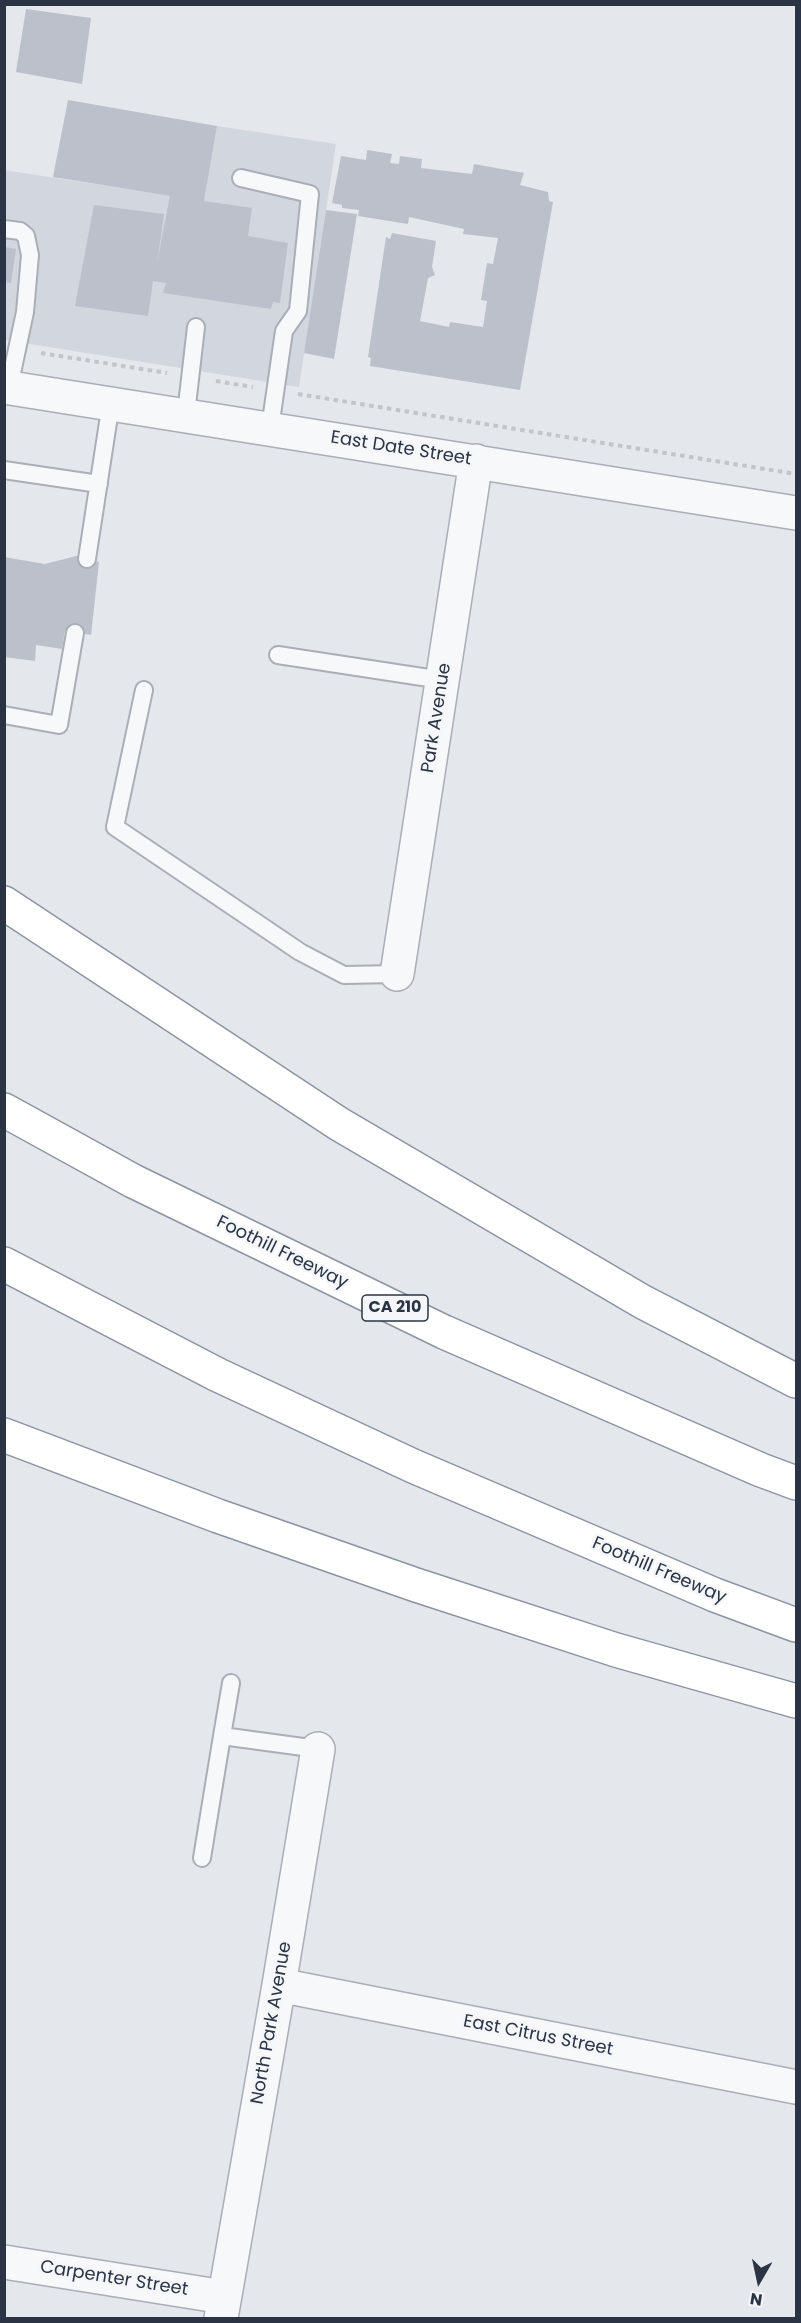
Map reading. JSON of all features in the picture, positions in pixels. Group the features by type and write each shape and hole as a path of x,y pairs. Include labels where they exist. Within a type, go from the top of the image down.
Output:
{"highway":[{"path":"4,903 339,1124 643,1302 796,1381"},
{"name":"Foothill Freeway","path":"4,1110 132,1181 444,1332 761,1470 796,1482"},
{"name":"Foothill Freeway","path":"4,1264 218,1375 402,1461 716,1596 796,1625"},
{"path":"4,1435 218,1516 416,1585 616,1650 796,1701"}],"street":[{"name":"East Date Street","path":"7,387 796,513"},
{"name":"Park Avenue","path":"397,974 476,461"},
{"name":"North Park Avenue","path":"223,2308 318,1749"},
{"name":"East Citrus Street","path":"279,1985 796,2086"},
{"name":"Carpenter Street","path":"4,2262 223,2308"}],"lane":[{"path":"241,178 310,194 298,311 284,331 270,428"},
{"path":"4,229 20,231 26,236 30,255 25,312 7,387"},
{"path":"186,414 196,327"},
{"path":"87,559 111,403"},
{"path":"4,470 99,484"},
{"path":"4,715 59,725 75,633"},
{"path":"278,655 442,680"},
{"path":"144,690 115,827 300,952 344,975 397,974"},
{"path":"202,1858 231,1683"},
{"path":"222,1736 318,1749"}],"path":[{"path":"17,349 796,474"}],"shaded area":[{"path":"217,126 336,144 299,387 5,340 4,170 204,201"}],"building":[{"path":"26,9 91,18 82,84 16,72"},
{"path":"68,100 217,126 204,201 252,208 248,236 288,243 280,303 273,302 271,309 163,293 166,283 153,281 148,316 75,306 94,205 164,214 157,263 170,196 53,177"},
{"path":"367,150 392,154 390,163 399,164 400,156 422,159 421,168 472,174 474,164 524,173 520,185 548,192 549,201 553,202 520,390 370,366 371,358 368,357 386,237 390,239 392,233 436,241 432,267 435,275 428,278 420,321 449,327 450,322 483,327 487,301 481,300 487,263 493,264 498,238 463,234 464,229 409,217 408,224 358,216 359,210 342,208 342,205 332,203 341,156 366,160"},
{"path":"326,210 357,214 334,359 304,353"},
{"path":"4,247 16,249 11,283 4,282"},
{"path":"76,556 99,562 91,635 65,630 62,649 36,645 35,661 4,657 4,557 45,564"}]}
